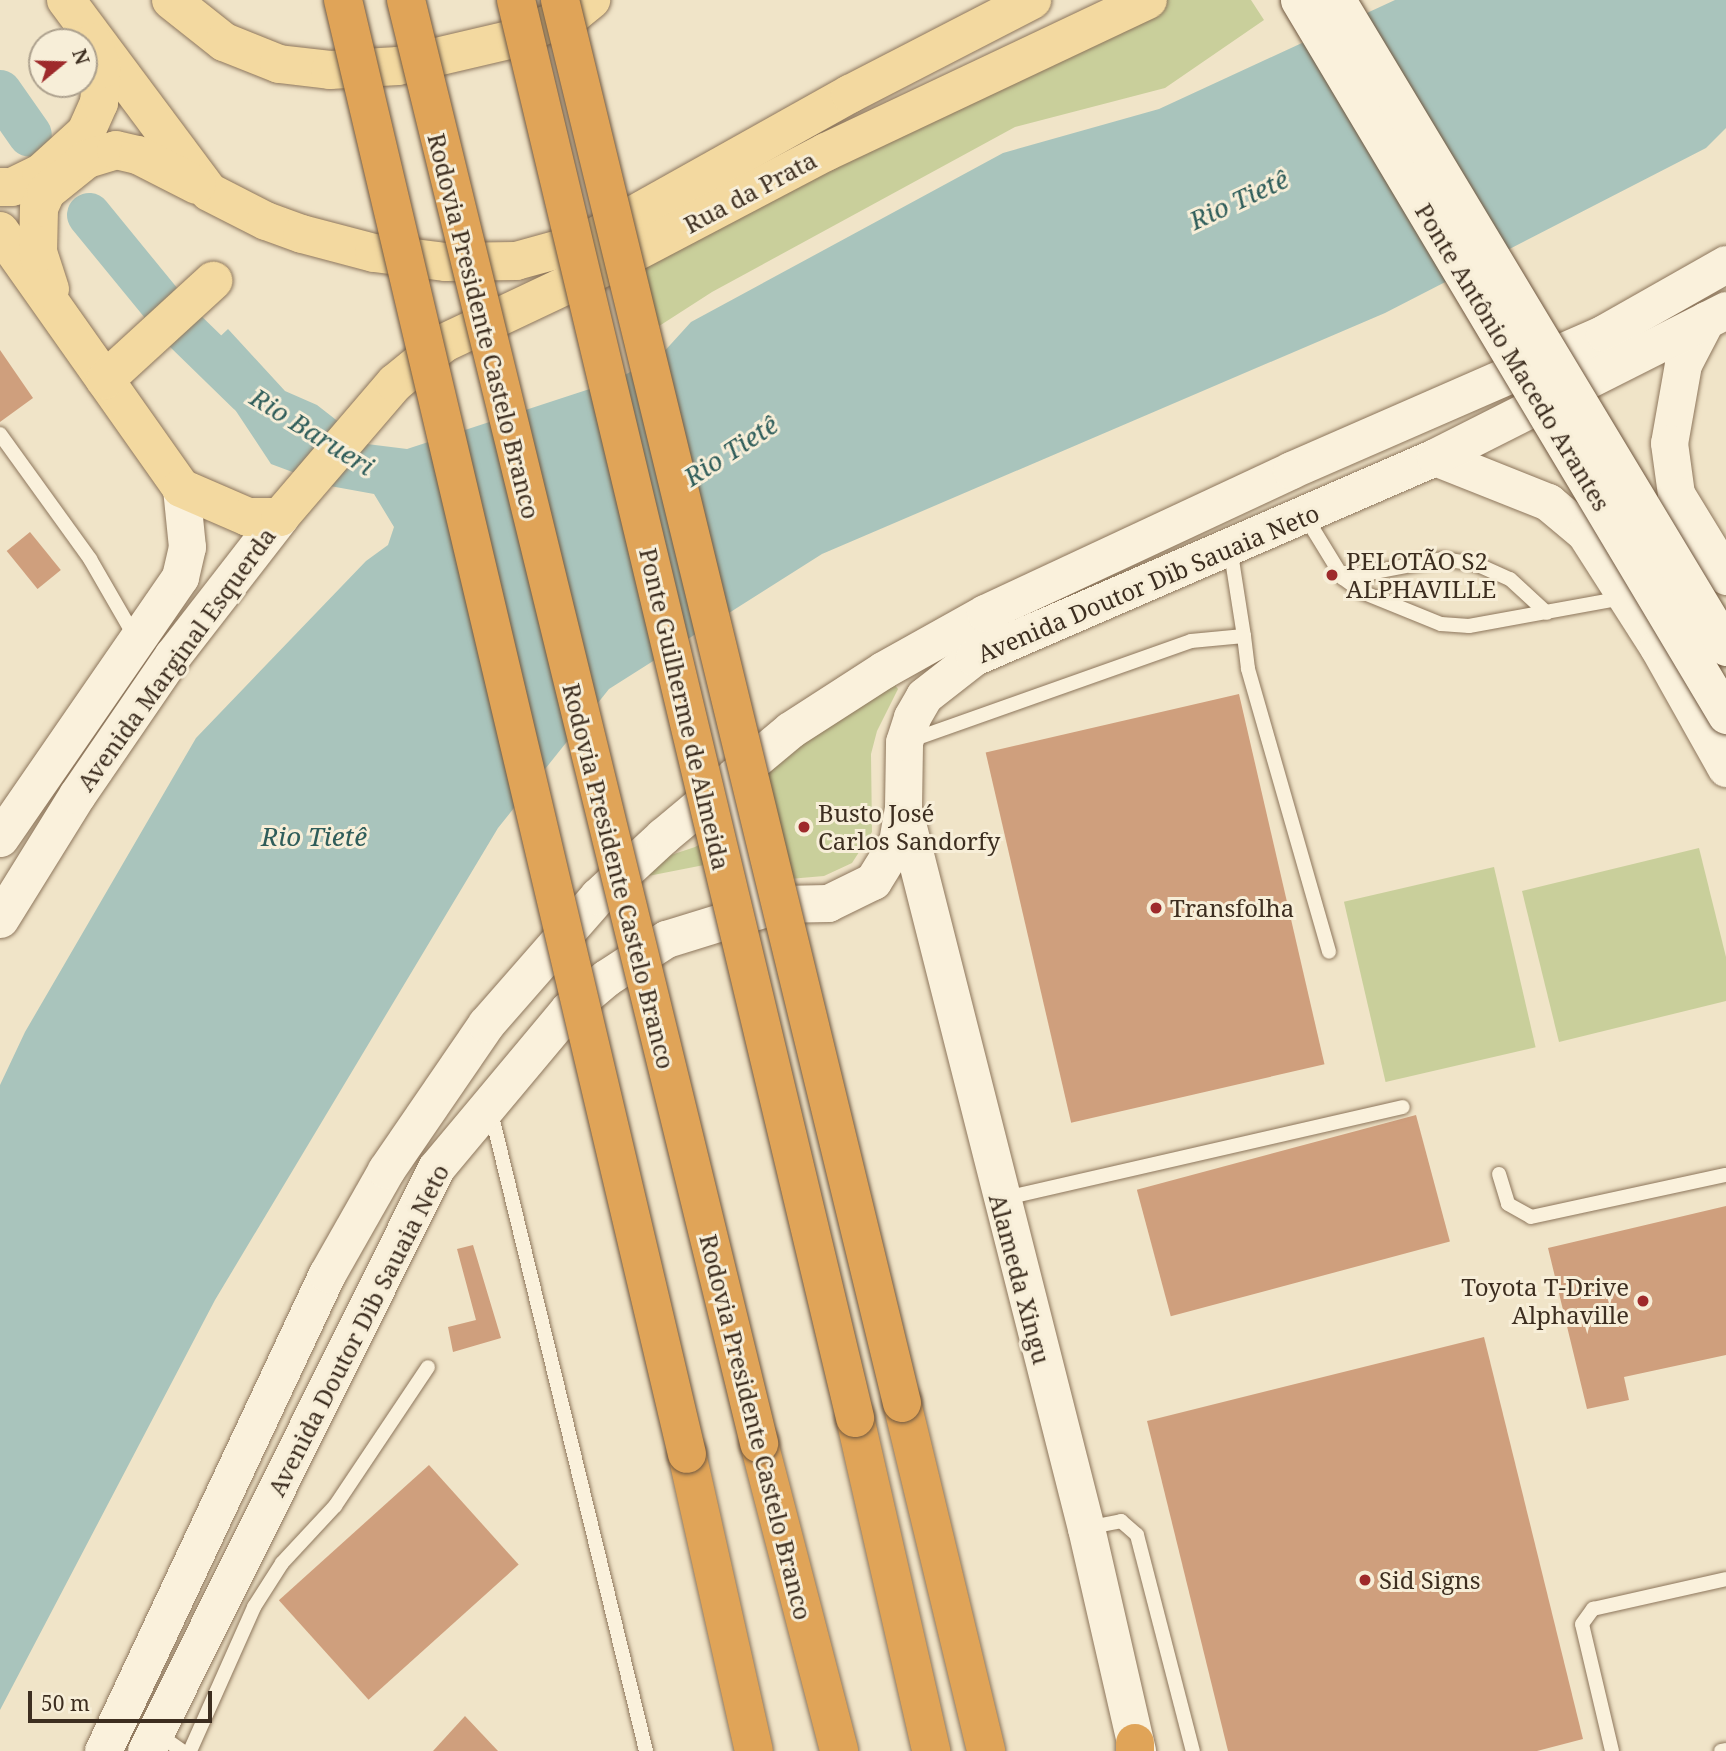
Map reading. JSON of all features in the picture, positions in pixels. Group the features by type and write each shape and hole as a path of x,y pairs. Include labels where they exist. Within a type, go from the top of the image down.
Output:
{"highway":[{"path":"343,0 687,1454 754,1751"},
{"name":"Rodovia Presidente Castelo Branco","path":"406,0 759,1444 839,1751"},
{"name":"Ponte Guilherme de Almeida","path":"516,0 855,1418 931,1751"},
{"path":"560,0 986,1751"}],"main road":[{"path":"66,0 86,28"},
{"path":"171,0 224,42 279,64 330,69 398,66 509,40 575,13 591,0"},
{"name":"Rua da Prata","path":"59,318 38,253 39,208 46,192 87,159 116,150 158,163 266,221 331,242 446,262 516,261 585,242 850,94 1032,0"},
{"name":"Rua da Prata","path":"370,413 396,383 444,344 622,260 826,152 1149,0"},
{"name":"Ponte Antônio Macedo Arantes","path":"1299,0 1726,715"},
{"name":"Ponte Antônio Macedo Arantes","path":"1337,0 1726,647"},
{"path":"98,45 209,192"},
{"path":"0,187 12,187 41,173 86,132 99,103 102,69 98,56"},
{"path":"0,232 181,488 248,517 285,511"},
{"name":"Avenida Doutor Dib Sauaia Neto","path":"103,1751 321,1286 386,1170 486,1024 598,896 790,730 883,670 985,613 1231,498 1604,333 1726,264"},
{"path":"105,380 213,281"},
{"path":"1716,315 1683,364 1673,403 1669,443 1676,494 1726,576"},
{"name":"Avenida Doutor Dib Sauaia Neto","path":"161,1745 436,1168 568,1010 637,956 666,939 779,904 828,903 853,895 873,881 893,852 903,808 904,743 924,696 974,657 1305,516 1434,457 1716,315"},
{"name":"Avenida Marginal Esquerda","path":"0,919 77,795 173,656 285,511 370,413"},
{"path":"1434,457 1548,502 1585,533 1628,597 1726,768"},
{"name":"Avenida Marginal Esquerda","path":"0,838 180,578 187,547 181,488"},
{"path":"1585,533 1622,503 1676,494"},
{"path":"734,776 734,817 744,859 752,877 779,904"},
{"name":"Alameda Xingu","path":"903,808 999,1200 1086,1528 1136,1748"}],"lane":[{"path":"0,434 90,559 136,638"},
{"path":"1305,516 1343,578 1362,592 1441,624 1469,626 1628,597"},
{"path":"1230,547 1248,669 1329,952"},
{"path":"1343,578 1443,559 1476,565 1510,579 1546,613"},
{"path":"904,743 1191,641 1244,636"},
{"path":"489,1104 646,1751"},
{"path":"999,1200 1402,1107"},
{"path":"1499,1174 1508,1205 1531,1217 1726,1175"},
{"path":"190,1751 254,1607 282,1563 335,1506 428,1367"},
{"path":"1086,1528 1121,1521 1137,1535 1194,1751"},
{"path":"1612,1751 1582,1624 1593,1609 1726,1579"}],"green space":[{"path":"1146,0 1251,0 1264,20 1165,88 1015,127 712,292 625,348 610,278"},
{"path":"893,683 898,689 877,731 871,754 872,832 852,863 824,876 789,879 755,855 643,877 653,861 695,847 749,817 762,780 778,760"},
{"path":"1699,848 1726,957 1726,1001 1559,1042 1522,891"},
{"path":"1494,867 1536,1047 1386,1082 1344,902"}],"water":[{"name":"Rio Tietê","path":"1395,0 1726,0 1726,128 1706,148 1385,313 822,554 609,689 498,828 215,1300 0,1710 0,1085 25,1032 196,738 366,561 388,545 394,527 374,494 330,486 271,464 226,396 190,365 228,329 285,391 317,405 367,444 407,449 614,381 661,355 691,322 1003,153 1159,109"}],"building":[{"path":"0,350 33,398 0,422"},
{"path":"30,532 61,570 38,589 7,551"},
{"name":"Transfolha","path":"1239,694 1324,1064 1071,1123 986,752"},
{"path":"1416,1115 1450,1242 1171,1316 1137,1190"},
{"name":"Toyota T-Drive Alphaville","path":"1726,1206 1726,1355 1624,1377 1629,1400 1587,1409 1548,1248"},
{"path":"473,1245 501,1338 453,1352 448,1327 476,1320 457,1249"},
{"name":"Sid Signs","path":"1484,1337 1583,1739 1537,1751 1228,1751 1147,1421"},
{"path":"429,1465 519,1565 369,1700 279,1600"},
{"path":"465,1716 498,1751 433,1751"}],"waterway":[{"name":"Rio Barueri","path":"0,92 30,135"},
{"name":"Rio Barueri","path":"89,215 180,326 249,393"}],"place":[{"name":"PELOTÃO S2 ALPHAVILLE","path":"1332,575"},
{"name":"Busto José Carlos Sandorfy","path":"804,827"},
{"name":"Transfolha","path":"1156,908"},
{"name":"Toyota T-Drive Alphaville","path":"1643,1301"},
{"name":"Sid Signs","path":"1365,1580"}]}
